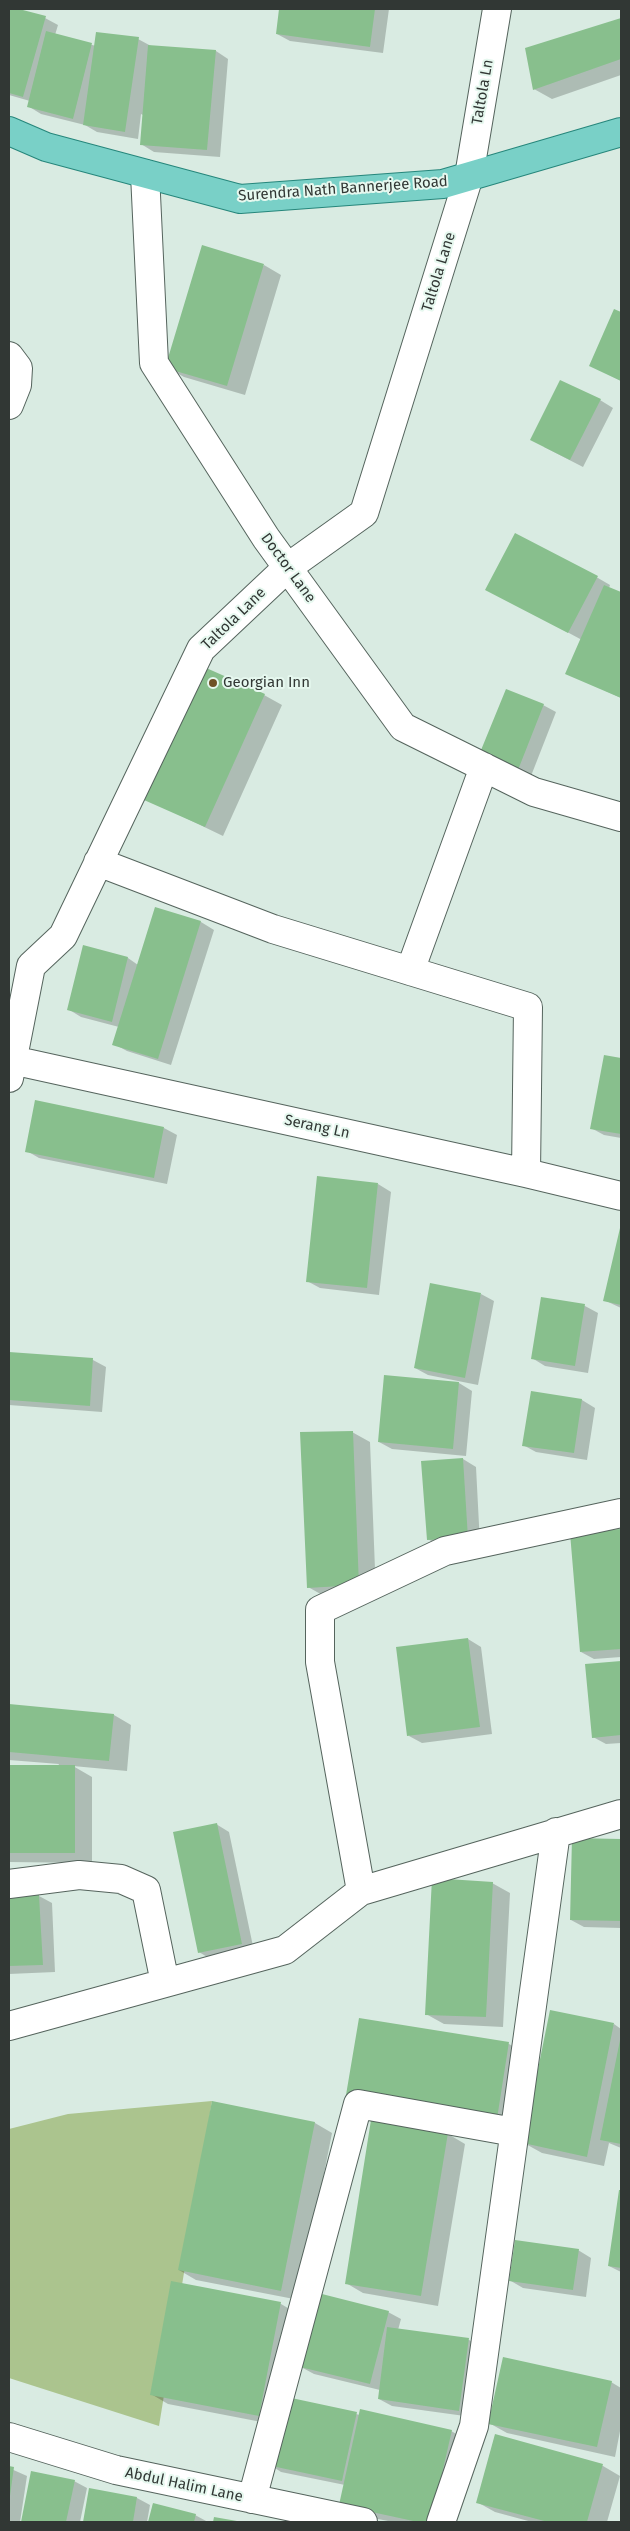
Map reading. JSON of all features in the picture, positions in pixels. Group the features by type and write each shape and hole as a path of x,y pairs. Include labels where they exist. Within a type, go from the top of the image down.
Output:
{"main road":[{"name":"Surendra Nath Bannerjee Road","path":"9,130 46,147 240,199 443,184 621,132"}],"street":[{"name":"Taltola Ln","path":"469,176 498,9"},
{"name":"Doctor Lane","path":"145,174 154,363 287,568 403,728 534,792 621,818"},
{"name":"Taltola Lane","path":"11,1069 20,965 63,936 201,649 287,568 364,513 469,176"},
{"path":"9,356 18,368 17,385 9,405"},
{"path":"410,971 484,767"},
{"path":"98,862 273,929 528,1007 526,1172"},
{"name":"Serang Ln","path":"11,1069 526,1172 621,1196"},
{"path":"361,1891 320,1662 320,1610 445,1551 621,1513"},
{"path":"9,2026 286,1950 361,1891 621,1814"},
{"path":"441,2522 474,2426 556,1832"},
{"path":"9,1884 79,1875 121,1879 146,1890 165,1983"},
{"path":"252,2499 358,2104 514,2132"},
{"name":"Abdul Halim Lane","path":"9,2437 116,2470 363,2522"}],"green space":[{"path":"212,2101 159,2426 9,2378 9,2129 68,2114"}],"building":[{"path":"9,9 19,9 46,16 23,97 9,93"},
{"path":"279,9 375,9 370,47 276,34"},
{"path":"621,18 621,59 533,90 525,48"},
{"path":"46,31 92,43 73,119 27,107"},
{"path":"96,32 139,37 125,132 83,125"},
{"path":"148,45 216,50 207,150 140,145"},
{"path":"202,245 264,264 227,386 165,368"},
{"path":"614,309 621,312 621,381 589,366"},
{"path":"560,380 601,399 570,460 530,440"},
{"path":"515,533 598,576 568,633 485,590"},
{"path":"604,585 621,592 621,698 565,674"},
{"path":"204,667 265,694 205,827 144,800"},
{"path":"506,689 544,704 518,770 479,755"},
{"path":"155,907 201,921 158,1059 112,1045"},
{"path":"83,945 128,957 112,1022 67,1010"},
{"path":"604,1055 621,1058 621,1134 590,1129"},
{"path":"35,1100 164,1127 154,1178 25,1152"},
{"path":"317,1176 378,1183 367,1288 306,1282"},
{"path":"621,1229 621,1305 603,1301"},
{"path":"430,1283 481,1293 465,1378 414,1368"},
{"path":"541,1297 585,1304 575,1366 531,1359"},
{"path":"9,1352 93,1358 90,1406 9,1400"},
{"path":"384,1375 459,1382 453,1449 378,1442"},
{"path":"531,1391 582,1399 574,1453 522,1446"},
{"path":"353,1431 359,1585 307,1588 300,1432"},
{"path":"463,1458 468,1538 427,1540 421,1461"},
{"path":"620,1529 621,1649 580,1652 570,1533"},
{"path":"468,1638 480,1727 407,1736 396,1647"},
{"path":"621,1661 621,1735 592,1738 585,1664"},
{"path":"9,1704 114,1714 109,1761 9,1752"},
{"path":"9,1765 75,1765 75,1853 9,1853"},
{"path":"217,1823 242,1944 198,1953 173,1832"},
{"path":"572,1838 621,1839 621,1921 570,1920"},
{"path":"432,1878 493,1882 486,2017 425,2015"},
{"path":"39,1895 43,1965 9,1966 9,1896"},
{"path":"550,2010 614,2023 587,2157 523,2143"},
{"path":"359,2018 509,2042 497,2119 346,2095"},
{"path":"621,2040 621,2144 600,2140"},
{"path":"212,2101 315,2122 281,2291 178,2270"},
{"path":"371,2120 448,2133 421,2296 345,2284"},
{"path":"619,2190 621,2190 621,2268 608,2266"},
{"path":"515,2240 579,2249 573,2290 509,2281"},
{"path":"171,2281 281,2302 259,2416 150,2395"},
{"path":"318,2293 389,2311 370,2384 300,2367"},
{"path":"387,2327 469,2338 459,2411 378,2399"},
{"path":"503,2357 612,2381 597,2447 488,2424"},
{"path":"282,2396 357,2412 342,2481 267,2465"},
{"path":"360,2409 452,2430 431,2522 418,2522 339,2505"},
{"path":"495,2434 603,2464 587,2522 548,2522 476,2503"},
{"path":"9,2466 14,2467 10,2496 9,2496"},
{"path":"31,2471 75,2480 66,2522 21,2522"},
{"path":"89,2488 137,2497 133,2522 83,2522"},
{"path":"153,2503 196,2514 194,2522 148,2522"},
{"path":"214,2517 237,2521 237,2522 213,2522"}],"place":[{"name":"Georgian Inn","path":"213,683"}]}
